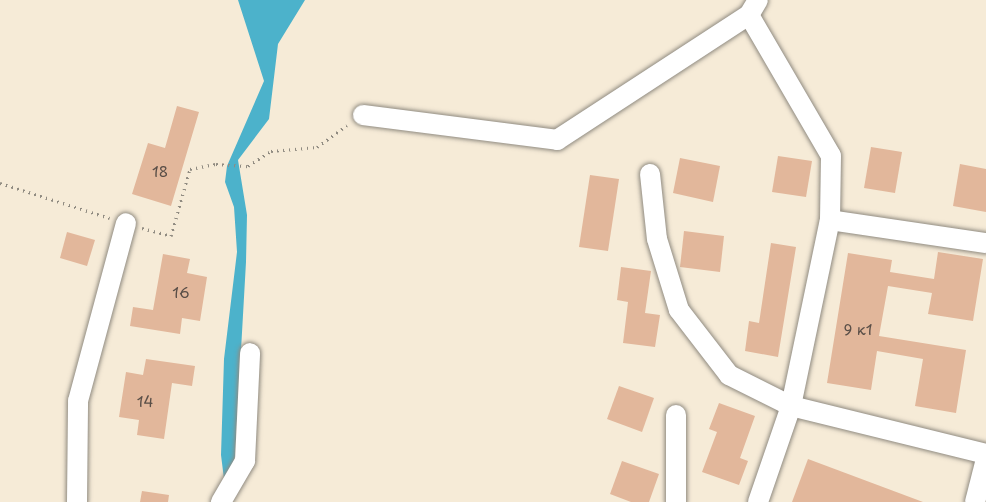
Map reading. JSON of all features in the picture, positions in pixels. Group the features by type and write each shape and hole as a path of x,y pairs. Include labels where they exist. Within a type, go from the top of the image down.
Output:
{"street":[{"path":"363,115 557,140 754,8 831,156 830,220 791,406 758,502"},
{"path":"650,174 657,239 679,310 729,375 791,406 986,454"},
{"path":"830,220 986,243"},
{"path":"77,502 78,401 126,223"},
{"path":"222,502 244,461 250,353"},
{"path":"676,415 676,502"},
{"path":"975,502 986,459"}],"path":[{"path":"0,183 171,236 190,169 216,164 248,166 272,151 317,147 363,115"}],"water":[{"path":"238,0 305,0 278,44 269,119 238,160 247,215 246,262 235,456 229,479 224,479 221,455 224,359 237,252 234,207 225,182 227,166 264,81"}],"building":[{"path":"177,106 199,112 171,206 132,194 148,143 165,148"},
{"path":"871,147 902,152 895,193 864,188"},
{"path":"778,156 812,161 806,197 772,192"},
{"path":"680,158 720,166 713,202 673,193"},
{"path":"960,164 986,169 986,212 953,206"},
{"path":"590,175 619,179 608,251 579,247"},
{"path":"684,231 724,236 720,272 680,267"},
{"path":"67,232 95,240 87,266 60,258"},
{"path":"771,243 796,247 778,357 745,351 749,321 759,323"},
{"path":"938,252 983,259 973,321 928,314 932,293 888,286 879,336 966,350 956,413 915,406 923,359 877,351 871,390 827,383 848,253 892,260 890,272 934,279"},
{"path":"163,254 190,259 187,273 207,277 200,321 182,318 180,334 130,326 133,307 153,310"},
{"path":"621,267 651,271 645,313 660,315 655,347 623,343 628,302 617,300"},
{"path":"146,359 195,366 192,386 172,383 164,439 137,435 139,420 119,417 126,372 143,375"},
{"path":"619,386 654,398 642,432 607,419"},
{"path":"719,403 755,416 740,458 748,461 739,485 702,472 717,432 709,429"},
{"path":"808,459 923,502 792,502"},
{"path":"622,461 659,474 649,502 631,502 610,494"},
{"path":"142,491 169,495 168,502 140,502"}]}
